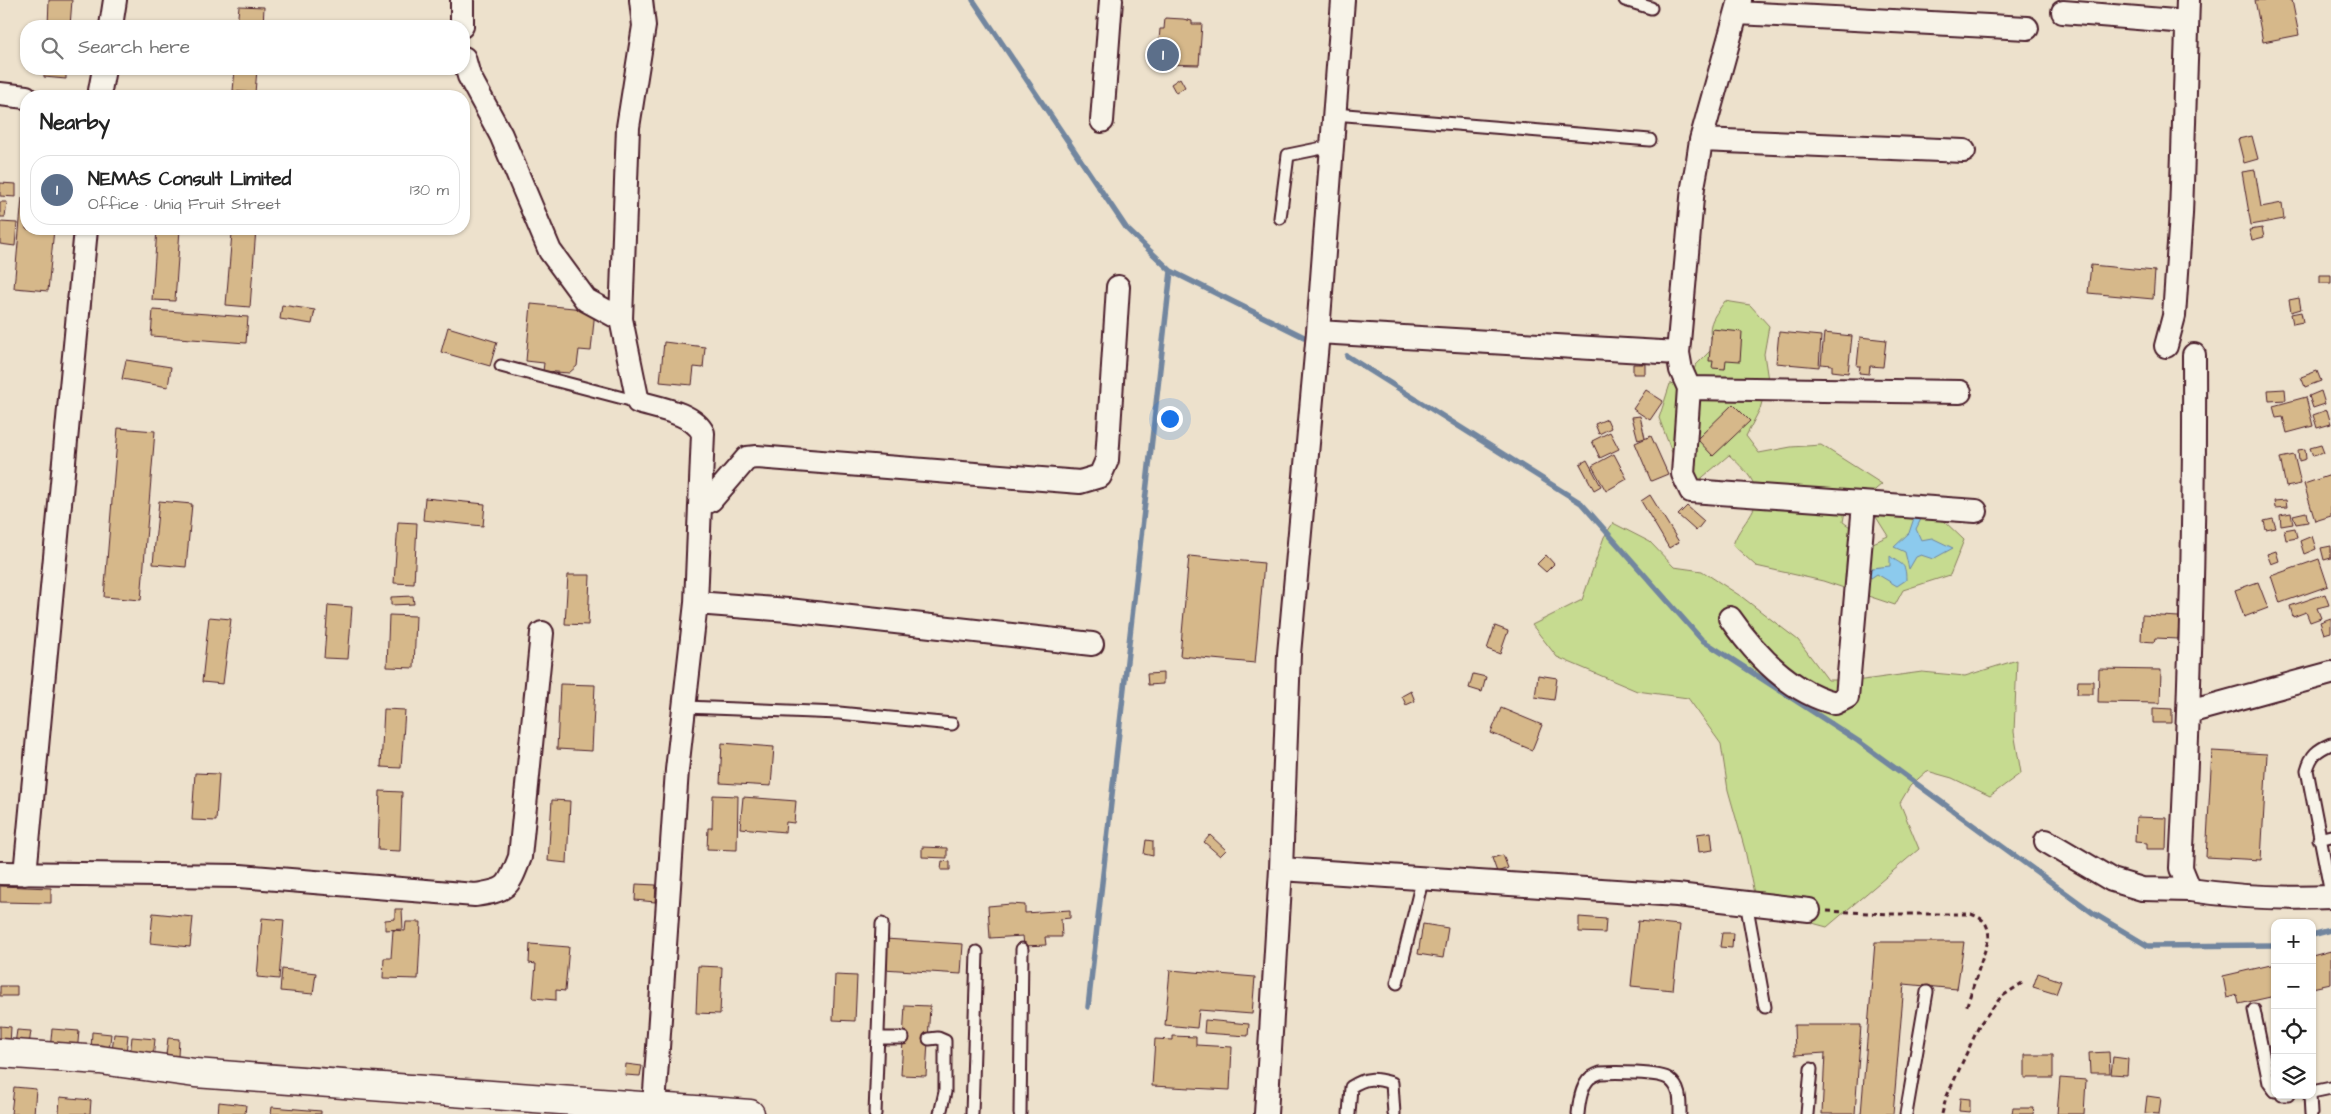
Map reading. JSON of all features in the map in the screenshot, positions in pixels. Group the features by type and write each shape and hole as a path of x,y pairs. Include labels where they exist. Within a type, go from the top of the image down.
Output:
{"street":[{"path":"112,20 115,0"},
{"path":"462,0 462,20"},
{"path":"641,0 644,26 628,127 621,319 638,402 682,416 700,427 703,433 696,603 676,770 654,1106"},
{"path":"1102,121 1111,0"},
{"path":"1266,1114 1281,869 1289,654 1318,332 1343,0"},
{"path":"1976,511 1691,491 1683,474 1689,388 1681,370 1678,354 1693,187 1701,140 1738,6 2027,28"},
{"path":"2063,12 2188,11 2181,214 2174,316 2166,346"},
{"path":"100,90 103,75"},
{"path":"469,75 501,135 550,251 586,300 621,319"},
{"path":"0,94 20,96"},
{"path":"1701,140 1964,151"},
{"path":"25,874 85,235"},
{"path":"701,504 716,496 747,458 757,457 1080,482 1100,476 1107,460 1118,286"},
{"path":"1318,332 1647,350 1678,354"},
{"path":"2190,890 2181,868 2189,712 2195,508 2194,355"},
{"path":"1689,388 1960,392"},
{"path":"1730,618 1748,644 1768,666 1819,699 1835,703 1847,697 1864,504"},
{"path":"696,603 788,610 1092,644"},
{"path":"0,873 240,876 475,895 499,891 511,881 520,858 542,633"},
{"path":"2189,712 2331,673"},
{"path":"2046,841 2112,880 2142,889 2190,890 2230,896 2282,899 2331,896"},
{"path":"1281,869 1677,894 1809,910"},
{"path":"0,1053 100,1060 195,1073 750,1114"},
{"path":"0,1070 94,1076 195,1073"}],"lane":[{"path":"1625,0 1651,8"},
{"path":"1334,114 1650,140"},
{"path":"1280,218 1288,154 1332,146"},
{"path":"501,366 638,402"},
{"path":"685,707 839,713 952,724"},
{"path":"2331,744 2319,749 2310,758 2307,770 2331,896"},
{"path":"2319,839 2331,836"},
{"path":"1398,983 1423,877"},
{"path":"1746,902 1764,1007"},
{"path":"874,1114 879,1038 882,924"},
{"path":"1020,1114 1022,949"},
{"path":"972,1114 977,952"},
{"path":"1906,1114 1927,992"},
{"path":"2254,1010 2271,1086"},
{"path":"879,1038 903,1038"},
{"path":"929,1039 938,1038 945,1041 945,1092 940,1114"},
{"path":"1808,1114 1811,1069"},
{"path":"1578,1114 1583,1090 1589,1079 1598,1073 1657,1075 1668,1078 1675,1085 1680,1096 1680,1114"},
{"path":"1348,1114 1351,1087 1362,1079 1392,1083 1394,1114"},
{"path":"2316,1091 2331,1088"},
{"path":"2310,1099 2311,1114"}],"path":[{"path":"1809,910 1889,914 1971,914 1982,918 1988,926 1989,938 1966,1008"},
{"path":"1942,1114 1946,1098 1980,1024 2001,998 2022,983"}],"green space":[{"path":"1725,301 1750,305 1769,326 1764,354 1768,380 1760,409 1746,436 1759,453 1791,447 1821,445 1882,484 1869,495 1846,506 1843,522 1873,543 1888,536 1871,509 1941,518 1964,540 1950,575 1903,590 1895,605 1823,581 1756,566 1733,545 1754,508 1756,492 1750,478 1729,455 1697,482 1674,458 1659,418 1670,384 1688,381 1696,365 1714,347 1710,328 1714,317"},
{"path":"1613,523 1650,542 1674,567 1702,571 1742,597 1798,640 1828,680 1863,680 1922,672 1965,676 2017,660 2014,732 2021,773 1990,796 1952,778 1927,771 1910,786 1900,803 1919,849 1827,927 1757,908 1745,850 1728,790 1721,744 1688,698 1637,691 1557,657 1532,625 1582,600 1604,537"}],"water":[{"path":"1915,515 1921,519 1916,529 1921,540 1932,538 1953,548 1933,559 1921,555 1916,557 1909,569 1905,552 1894,547 1909,533"},
{"path":"1890,556 1902,565 1905,570 1906,580 1897,586 1877,574 1871,578 1867,573 1872,568 1890,566"}],"building":[{"path":"49,0 72,0 70,20 48,20"},
{"path":"2255,0 2292,0 2299,35 2263,42"},
{"path":"239,6 264,7 263,20 238,20"},
{"path":"1165,18 1183,19 1192,21 1192,24 1202,24 1199,65 1157,64 1160,29 1164,29"},
{"path":"44,75 66,75 66,79 44,77"},
{"path":"234,75 256,75 255,90 233,90"},
{"path":"1180,78 1185,87 1176,93 1171,84"},
{"path":"2252,136 2258,159 2244,163 2238,139"},
{"path":"2255,170 2261,207 2282,203 2284,219 2251,225 2242,172"},
{"path":"0,183 16,184 16,197 0,196"},
{"path":"0,202 7,202 5,217 0,217"},
{"path":"20,220 20,235 53,235 48,291 14,288"},
{"path":"0,222 17,223 15,246 0,244"},
{"path":"2262,228 2264,237 2252,240 2249,230"},
{"path":"157,235 180,235 175,301 152,300"},
{"path":"232,235 256,235 250,307 226,305"},
{"path":"2091,265 2155,271 2153,299 2088,293"},
{"path":"2320,275 2331,275 2331,283 2320,283"},
{"path":"2299,298 2301,309 2291,312 2289,300"},
{"path":"531,304 595,310 591,351 579,350 577,366 569,373 543,371 544,363 526,361"},
{"path":"282,305 315,310 312,324 280,319"},
{"path":"153,310 248,317 246,343 151,336"},
{"path":"2301,312 2303,322 2293,324 2291,314"},
{"path":"448,327 497,342 490,366 441,352"},
{"path":"1712,329 1742,332 1740,361 1726,360 1725,369 1712,368 1713,361 1709,361"},
{"path":"1779,332 1821,336 1819,367 1776,363"},
{"path":"1824,333 1852,336 1848,373 1832,371 1832,365 1821,364"},
{"path":"1860,337 1886,340 1883,367 1870,366 1869,374 1859,373 1860,366 1857,366"},
{"path":"664,342 705,347 703,368 694,367 692,385 660,382"},
{"path":"126,360 171,367 168,387 122,379"},
{"path":"1633,364 1645,364 1645,374 1633,374"},
{"path":"2317,371 2321,381 2305,387 2301,377"},
{"path":"2285,389 2286,400 2269,401 2268,390"},
{"path":"1646,390 1663,401 1650,420 1633,409"},
{"path":"2321,391 2325,404 2313,408 2309,396"},
{"path":"2306,397 2313,426 2287,433 2283,417 2276,418 2273,406"},
{"path":"1733,404 1750,421 1713,456 1697,439"},
{"path":"2327,410 2331,424 2317,428 2313,415"},
{"path":"1640,416 1645,438 1638,440 1632,417"},
{"path":"1607,419 1611,428 1599,434 1595,424"},
{"path":"118,428 155,431 141,600 104,597"},
{"path":"1610,432 1619,449 1600,458 1592,441"},
{"path":"1651,436 1668,474 1651,481 1635,443"},
{"path":"2321,445 2324,453 2313,456 2310,448"},
{"path":"2305,449 2306,459 2299,461 2298,450"},
{"path":"1614,454 1627,479 1606,491 1592,466"},
{"path":"2294,455 2301,484 2286,487 2280,458"},
{"path":"1587,460 1601,486 1594,490 1580,464"},
{"path":"2331,475 2331,516 2315,521 2304,484"},
{"path":"1650,495 1679,542 1669,548 1641,501"},
{"path":"425,498 485,504 483,526 423,520"},
{"path":"2286,500 2287,507 2275,508 2274,501"},
{"path":"159,501 192,504 186,567 153,564"},
{"path":"1687,506 1704,521 1696,531 1678,515"},
{"path":"2306,512 2308,522 2296,524 2293,515"},
{"path":"2291,513 2293,524 2281,526 2280,515"},
{"path":"2273,519 2276,528 2266,530 2264,521"},
{"path":"398,522 417,523 414,584 394,583"},
{"path":"2295,528 2297,538 2286,540 2284,530"},
{"path":"2312,536 2316,549 2304,554 2300,541"},
{"path":"2331,546 2331,558 2324,560 2321,548"},
{"path":"2276,551 2279,561 2271,564 2267,554"},
{"path":"1546,555 1554,564 1546,572 1537,564"},
{"path":"1189,556 1264,563 1255,663 1180,656"},
{"path":"2319,559 2328,586 2280,603 2271,576"},
{"path":"568,575 590,575 588,625 565,624"},
{"path":"2258,582 2268,608 2244,617 2235,590"},
{"path":"2325,594 2329,605 2317,608 2321,618 2310,622 2306,612 2293,617 2290,606"},
{"path":"413,596 414,604 391,605 391,597"},
{"path":"328,605 352,607 348,659 324,658"},
{"path":"389,615 416,616 414,668 387,667"},
{"path":"2142,615 2179,617 2178,639 2155,638 2154,642 2141,641"},
{"path":"209,617 231,619 223,684 202,682"},
{"path":"2331,618 2331,632 2324,634 2320,622"},
{"path":"1495,626 1508,631 1500,654 1487,649"},
{"path":"2099,669 2161,670 2160,703 2098,702"},
{"path":"1163,673 1163,684 1148,685 1147,674"},
{"path":"1473,674 1486,677 1482,692 1469,688"},
{"path":"1538,675 1557,678 1554,700 1535,697"},
{"path":"2078,681 2093,681 2093,694 2077,694"},
{"path":"560,684 595,685 592,751 557,749"},
{"path":"1411,691 1415,701 1406,705 1402,696"},
{"path":"1501,708 1542,725 1532,750 1491,733"},
{"path":"2153,708 2172,709 2172,723 2153,723"},
{"path":"384,709 405,710 401,768 381,767"},
{"path":"722,743 774,747 771,786 720,783"},
{"path":"2212,751 2267,754 2261,860 2206,857"},
{"path":"195,773 219,774 216,821 192,820"},
{"path":"380,791 402,792 400,851 378,850"},
{"path":"713,795 738,796 737,850 707,849 708,828 712,828"},
{"path":"743,797 796,801 794,823 786,822 785,832 740,828"},
{"path":"552,800 570,801 567,863 548,861"},
{"path":"2136,817 2167,818 2166,849 2147,849 2147,843 2135,842"},
{"path":"1711,832 1713,850 1699,852 1697,834"},
{"path":"1210,835 1226,850 1220,856 1204,842"},
{"path":"1146,840 1153,841 1153,856 1144,854"},
{"path":"922,847 947,848 947,858 922,857"},
{"path":"1503,855 1508,868 1497,872 1492,858"},
{"path":"942,861 950,862 950,870 941,870"},
{"path":"636,884 656,885 655,902 635,900"},
{"path":"0,886 51,888 51,903 0,902"},
{"path":"1025,905 1025,913 1070,910 1070,918 1061,919 1062,937 1045,937 1046,945 1024,946 1023,936 990,938 988,906"},
{"path":"395,909 402,909 403,929 385,930 385,920 395,919"},
{"path":"153,913 193,917 190,947 150,943"},
{"path":"1579,917 1606,919 1605,933 1579,932"},
{"path":"262,918 284,920 279,979 257,977"},
{"path":"1638,921 1680,925 1673,990 1631,986"},
{"path":"406,922 421,922 418,979 383,978 384,958 391,958 393,930 405,931"},
{"path":"1423,924 1448,928 1443,958 1418,954"},
{"path":"1722,933 1733,933 1732,948 1720,947"},
{"path":"885,939 963,944 961,974 883,969"},
{"path":"1875,942 1964,942 1957,989 1904,984 1893,1114 1861,1114"},
{"path":"530,944 569,947 565,991 556,990 556,1000 533,998 536,964 529,963"},
{"path":"2331,951 2331,984 2316,987 2316,955"},
{"path":"2271,965 2271,997 2239,1004 2237,995 2227,998 2223,976"},
{"path":"698,966 722,967 720,1014 696,1013"},
{"path":"282,969 316,973 313,994 280,991"},
{"path":"1170,970 1255,977 1252,1014 1199,1010 1197,1028 1165,1025"},
{"path":"2038,973 2061,981 2056,994 2033,987"},
{"path":"835,975 857,976 855,1021 833,1020"},
{"path":"0,986 17,986 17,996 0,996"},
{"path":"905,1005 930,1006 926,1076 901,1075"},
{"path":"1205,1020 1249,1024 1248,1036 1204,1033"},
{"path":"1794,1025 1861,1025 1855,1114 1822,1114 1825,1053 1795,1055"},
{"path":"0,1026 11,1027 10,1045 0,1044"},
{"path":"52,1029 79,1031 77,1053 50,1050"},
{"path":"17,1030 31,1031 29,1045 15,1044"},
{"path":"92,1032 111,1034 109,1051 91,1050"},
{"path":"114,1034 128,1035 126,1053 112,1051"},
{"path":"1173,1036 1196,1037 1196,1045 1232,1047 1230,1090 1152,1086 1155,1039 1173,1040"},
{"path":"132,1037 155,1039 153,1059 130,1057"},
{"path":"168,1038 179,1039 178,1056 166,1055"},
{"path":"2109,1052 2110,1073 2090,1073 2089,1053"},
{"path":"2025,1055 2053,1055 2053,1078 2025,1078"},
{"path":"2113,1057 2128,1059 2127,1075 2111,1074"},
{"path":"626,1064 642,1066 640,1076 625,1075"},
{"path":"2060,1078 2086,1080 2084,1114 2057,1114"},
{"path":"14,1087 36,1089 34,1114 11,1114"},
{"path":"2147,1096 2161,1098 2159,1114 2145,1113"},
{"path":"60,1097 91,1100 90,1114 59,1114"},
{"path":"1960,1098 1970,1099 1970,1112 1959,1111"},
{"path":"219,1102 246,1105 245,1114 218,1114"},
{"path":"272,1107 321,1111 321,1114 271,1114"},
{"path":"2013,1108 2034,1108 2033,1114 2012,1114"}],"waterway":[{"path":"973,0 1127,229 1171,271 1304,337"},
{"path":"1088,1007 1171,271"},
{"path":"1347,356 1581,503 1702,640 1858,741 2093,913 2148,946 2271,945"},
{"path":"2316,934 2331,930"}],"place":[{"name":"NEMAS Consult Limited","path":"1163,55"}]}
